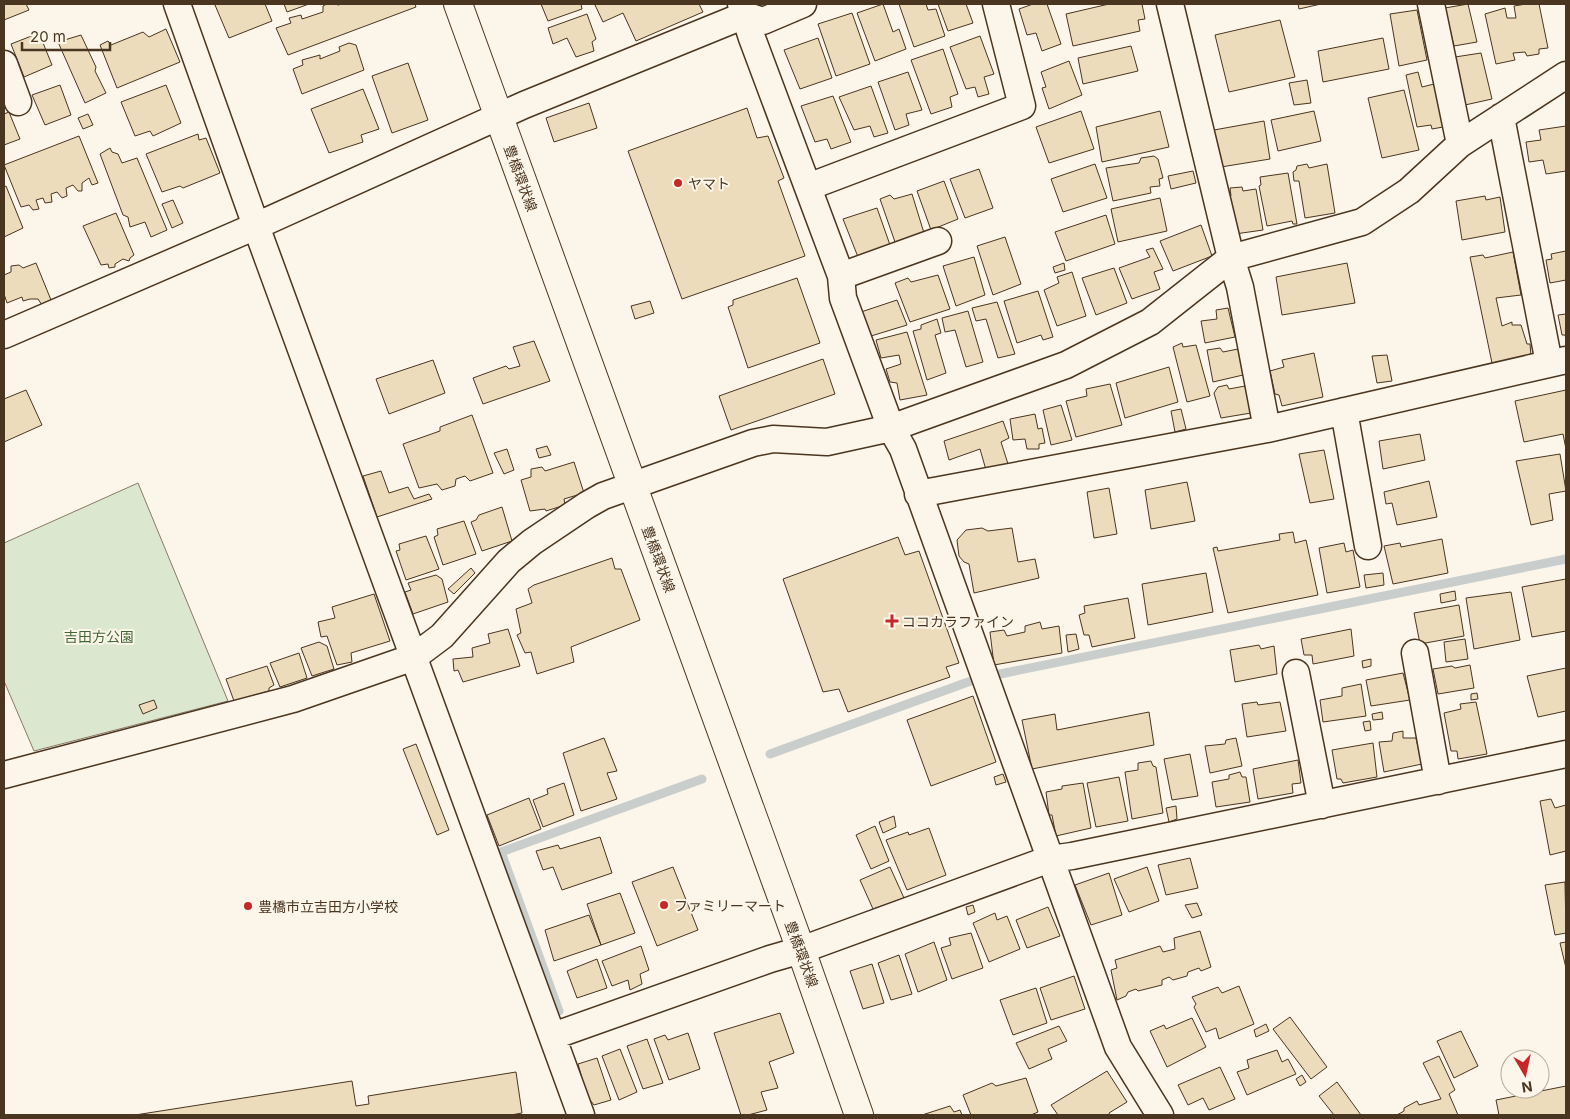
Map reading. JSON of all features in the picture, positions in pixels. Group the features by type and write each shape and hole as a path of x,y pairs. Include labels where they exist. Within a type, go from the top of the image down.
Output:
{"main road":[{"name":"豊橋環状線","path":"458,4 859,1115"}],"street":[{"path":"177,4 256,226 582,1115"},
{"path":"743,9 762,21 802,4"},
{"path":"808,187 1022,106 996,4"},
{"path":"1170,4 1231,258 1240,287 1267,429"},
{"path":"1431,4 1460,144"},
{"path":"4,335 256,226 743,9"},
{"path":"743,9 752,38 842,276 843,298 891,428 903,449 1118,1047 1160,1115"},
{"path":"4,64 18,102"},
{"path":"4,775 293,699 414,657 442,636 509,561 532,542 586,505 603,496 753,443 773,440 827,442 891,428 1066,366 1150,322 1231,258 1362,222 1409,190 1460,144 1566,75"},
{"path":"918,494 1267,429 1558,362 1501,118"},
{"path":"842,276 938,241"},
{"path":"1344,411 1368,546"},
{"path":"1415,653 1438,781"},
{"path":"1296,673 1322,805"},
{"path":"552,1036 770,959 801,950 1050,859 1566,754"}],"green space":[{"name":"吉田方公園","path":"138,483 228,701 34,751 4,681 4,543"}],"building":[{"path":"4,4 26,4 29,10 4,20"},
{"path":"265,4 272,21 229,38 215,5"},
{"path":"284,4 309,4 287,12"},
{"path":"327,4 415,4 416,7 288,55 276,28 291,23 289,18 301,15 302,19 323,12 323,6"},
{"path":"541,4 581,4 582,9 548,21"},
{"path":"699,4 703,12 636,41 623,13 603,22 595,5"},
{"path":"883,4 893,32 899,29 906,49 875,61 857,13"},
{"path":"899,4 926,4 928,10 936,9 945,36 914,47"},
{"path":"938,4 966,4 973,23 948,31"},
{"path":"1033,4 1047,4 1061,44 1042,51 1036,33 1027,35 1019,9"},
{"path":"1109,4 1142,4 1145,19 1138,20 1140,31 1073,46 1066,14"},
{"path":"1298,4 1321,4 1299,9"},
{"path":"1468,4 1477,42 1454,46 1445,8"},
{"path":"1539,4 1548,48 1539,49 1539,54 1527,56 1525,52 1513,53 1515,60 1496,64 1485,14 1505,8 1507,18 1516,18 1514,6"},
{"path":"1417,10 1427,60 1399,66 1390,14"},
{"path":"852,13 870,64 836,76 818,24"},
{"path":"587,14 596,39 592,42 594,51 576,57 567,38 553,44 548,28"},
{"path":"1280,20 1295,77 1229,92 1215,35"},
{"path":"166,29 180,62 117,88 100,45 108,41 111,45 143,32 149,37"},
{"path":"39,33 52,65 24,77 11,44"},
{"path":"81,35 106,93 85,103 58,42"},
{"path":"980,36 994,74 984,77 989,94 978,97 975,87 966,89 950,47"},
{"path":"818,38 832,78 800,89 784,50"},
{"path":"1383,38 1389,69 1323,82 1318,51"},
{"path":"349,43 356,45 364,70 302,94 293,69 303,65 302,60 320,55 320,59 340,51 339,47"},
{"path":"1131,46 1138,71 1083,84 1078,58"},
{"path":"943,49 958,94 950,97 952,107 931,114 911,60"},
{"path":"1481,53 1492,99 1465,105 1455,57"},
{"path":"1069,61 1082,95 1049,109 1042,88 1046,87 1041,72"},
{"path":"408,63 428,120 392,133 372,76"},
{"path":"908,72 922,110 906,114 909,125 895,130 878,82"},
{"path":"1418,72 1422,87 1434,84 1443,127 1432,129 1431,125 1417,127 1406,75"},
{"path":"1307,80 1311,103 1294,105 1289,83"},
{"path":"60,85 71,115 45,125 32,95"},
{"path":"166,85 181,123 153,136 150,131 135,136 121,102"},
{"path":"871,86 888,133 874,137 870,126 854,130 839,97"},
{"path":"363,89 379,129 361,135 363,142 329,153 311,109"},
{"path":"1404,90 1419,150 1382,158 1368,98"},
{"path":"833,96 851,142 831,149 827,139 815,142 801,106"},
{"path":"589,103 597,128 554,142 546,118"},
{"path":"747,108 757,138 768,136 784,178 778,181 805,256 682,299 628,151"},
{"path":"1081,111 1094,149 1049,163 1036,127"},
{"path":"1160,111 1169,147 1102,162 1096,127"},
{"path":"1314,111 1321,141 1278,151 1271,120"},
{"path":"9,112 20,139 4,145 4,114"},
{"path":"88,114 93,125 83,129 78,118"},
{"path":"1264,121 1270,159 1221,167 1214,130"},
{"path":"1566,126 1566,171 1546,174 1543,160 1529,162 1526,142 1541,140 1539,130"},
{"path":"198,134 199,140 206,138 220,173 183,188 180,186 162,192 146,154"},
{"path":"79,136 98,183 92,185 89,178 82,183 82,191 78,191 73,185 66,188 67,196 62,198 57,192 51,194 52,202 45,203 43,198 36,200 39,209 33,210 29,205 21,207 4,165"},
{"path":"110,148 112,152 118,154 122,163 137,158 167,230 151,237 145,222 130,227 128,217 123,215 100,154"},
{"path":"1154,156 1158,159 1163,178 1159,179 1160,186 1150,187 1151,193 1113,201 1106,168 1139,163 1141,158"},
{"path":"1095,164 1107,198 1063,212 1051,179"},
{"path":"1307,164 1309,168 1327,164 1335,213 1305,218 1299,181 1294,181 1293,172 1297,166"},
{"path":"979,169 993,208 965,218 950,179"},
{"path":"1193,171 1196,183 1171,189 1168,176"},
{"path":"1288,173 1297,224 1293,224 1292,221 1267,226 1259,186 1261,185 1260,177"},
{"path":"944,181 958,219 931,230 917,191"},
{"path":"6,186 23,228 4,237 4,187"},
{"path":"1242,187 1243,191 1256,189 1263,230 1235,234 1228,196 1231,196 1230,188"},
{"path":"912,194 924,233 895,242 880,199 890,195 894,199"},
{"path":"1485,196 1486,200 1500,197 1505,232 1462,240 1456,201"},
{"path":"1160,198 1167,231 1118,242 1111,209"},
{"path":"173,200 183,223 172,228 162,204"},
{"path":"877,208 890,245 858,257 843,219"},
{"path":"116,213 134,255 129,261 123,259 115,264 115,267 109,268 108,264 101,265 83,226"},
{"path":"1106,215 1115,244 1066,261 1055,232"},
{"path":"1201,225 1212,256 1173,271 1160,241"},
{"path":"1005,237 1021,284 993,295 977,246"},
{"path":"1153,248 1163,269 1154,272 1160,289 1132,299 1119,268 1150,257 1146,250"},
{"path":"1566,251 1566,280 1550,283 1546,260 1552,259 1551,254"},
{"path":"1513,252 1521,295 1496,298 1502,326 1512,322 1512,325 1521,325 1527,344 1530,344 1531,356 1492,363 1470,257 1483,255 1485,258"},
{"path":"974,257 985,295 956,306 943,266"},
{"path":"36,263 51,300 42,305 38,299 23,301 22,297 7,303 4,294 4,275 11,272 11,266 19,265 23,268"},
{"path":"1064,263 1065,270 1055,273 1053,267"},
{"path":"1347,263 1355,303 1282,315 1276,277"},
{"path":"1114,268 1127,303 1096,315 1082,278"},
{"path":"1072,272 1086,316 1057,326 1044,290 1059,283 1057,277"},
{"path":"938,275 950,309 910,322 895,283 908,278 911,282"},
{"path":"797,278 820,343 748,368 728,307 733,305 733,300"},
{"path":"1038,291 1053,337 1043,340 1041,335 1017,343 1004,301"},
{"path":"897,300 907,325 871,336 861,312"},
{"path":"650,301 654,313 635,319 631,306"},
{"path":"997,302 1015,354 998,358 986,319 976,321 972,308"},
{"path":"1228,308 1235,337 1205,343 1201,321 1217,319 1216,310"},
{"path":"968,311 983,362 966,367 955,330 945,332 942,318"},
{"path":"1566,314 1566,339 1565,335 1562,335 1558,315"},
{"path":"937,319 941,333 935,335 946,373 927,380 913,331 921,329 921,325"},
{"path":"907,332 927,395 900,400 897,383 890,382 886,369 901,364 899,355 881,358 876,340"},
{"path":"534,341 550,381 483,404 473,378 506,366 509,369 520,366 513,347"},
{"path":"1182,343 1183,347 1196,345 1210,396 1187,402 1173,347"},
{"path":"1220,348 1223,352 1238,349 1243,375 1213,382 1207,350"},
{"path":"1314,353 1323,397 1282,406 1279,395 1275,394 1270,371 1284,367 1282,360"},
{"path":"1387,355 1392,381 1377,383 1372,356"},
{"path":"823,359 835,394 731,430 719,396"},
{"path":"433,360 445,393 389,414 376,379"},
{"path":"1169,367 1178,402 1125,418 1116,383"},
{"path":"1110,384 1122,425 1076,437 1066,401 1087,396 1086,389"},
{"path":"1227,385 1229,389 1245,386 1251,413 1221,418 1214,393 1218,387"},
{"path":"26,390 42,425 4,442 4,399"},
{"path":"1566,390 1566,449 1563,434 1524,442 1515,401"},
{"path":"1061,405 1072,440 1051,445 1043,410"},
{"path":"1181,409 1186,429 1175,432 1171,411"},
{"path":"1035,414 1038,429 1042,428 1045,443 1039,444 1039,449 1027,449 1025,439 1013,440 1010,419"},
{"path":"472,415 493,473 470,481 465,476 456,479 455,486 442,490 437,484 419,488 403,444 440,431 440,427"},
{"path":"1003,421 1009,438 1001,442 1008,464 986,470 980,449 949,460 944,441"},
{"path":"1420,434 1425,460 1383,469 1379,441"},
{"path":"547,446 551,455 539,458 536,449"},
{"path":"507,449 514,470 504,474 494,453"},
{"path":"1324,450 1334,499 1310,503 1299,454"},
{"path":"1560,454 1566,491 1549,494 1553,520 1531,525 1516,461"},
{"path":"574,462 584,493 564,499 565,505 546,511 545,509 530,511 521,480 531,477 531,469 542,467 545,471"},
{"path":"381,471 389,493 408,487 414,499 429,494 432,499 377,517 363,476"},
{"path":"1429,481 1437,517 1397,525 1392,503 1386,504 1384,492"},
{"path":"1187,482 1195,521 1151,529 1145,490"},
{"path":"1109,488 1117,534 1094,538 1087,492"},
{"path":"502,507 512,541 482,551 471,522 476,520 479,515"},
{"path":"464,521 476,554 443,565 434,537 438,535 437,529"},
{"path":"982,528 988,531 1012,528 1018,562 1035,559 1039,578 974,593 969,564 964,562 959,556 957,540 966,530"},
{"path":"1293,532 1295,543 1306,540 1318,595 1228,613 1213,548 1217,547 1218,551 1280,540 1279,534"},
{"path":"426,536 439,569 406,580 396,551 400,550 399,544"},
{"path":"898,537 905,555 919,551 959,663 946,667 950,677 848,712 839,689 823,692 783,579"},
{"path":"1442,539 1448,573 1393,584 1384,546 1400,543 1401,547"},
{"path":"1344,543 1346,552 1353,550 1360,587 1327,593 1319,548"},
{"path":"612,558 615,569 621,569 640,620 571,647 574,662 537,674 531,652 525,653 517,635 521,633 516,609 532,603 528,589 534,585"},
{"path":"471,568 475,573 454,594 448,589"},
{"path":"1206,573 1213,612 1148,625 1142,584"},
{"path":"1383,573 1384,585 1366,588 1364,575"},
{"path":"436,575 442,579 448,602 413,614 405,592 411,590 408,583"},
{"path":"1566,579 1566,631 1532,637 1522,587"},
{"path":"1455,591 1456,600 1441,603 1440,594"},
{"path":"1511,592 1520,640 1474,649 1466,598"},
{"path":"374,594 390,641 351,653 352,662 337,665 327,636 321,637 318,622 335,618 332,607"},
{"path":"1128,598 1135,638 1092,647 1089,635 1084,635 1079,615 1085,613 1084,606"},
{"path":"1459,605 1464,636 1420,644 1414,613"},
{"path":"1040,622 1042,629 1059,626 1062,653 994,665 990,632 1004,630 1007,636 1025,632 1025,626"},
{"path":"508,629 520,666 463,682 458,670 454,671 453,659 473,657 472,648 490,643 488,634"},
{"path":"1351,629 1354,656 1313,664 1312,655 1304,655 1301,639"},
{"path":"1076,634 1079,649 1068,652 1066,635"},
{"path":"1465,639 1468,659 1446,662 1444,642"},
{"path":"319,642 327,646 334,669 312,676 301,648"},
{"path":"1259,645 1261,649 1274,646 1277,674 1235,682 1230,650"},
{"path":"299,653 307,678 280,687 270,663"},
{"path":"1371,659 1371,666 1363,668 1362,661"},
{"path":"1470,665 1474,688 1438,694 1433,669"},
{"path":"267,666 274,685 269,688 269,691 234,701 226,679"},
{"path":"1566,668 1566,711 1538,717 1527,676"},
{"path":"1403,673 1410,700 1371,706 1366,680"},
{"path":"1361,684 1366,716 1323,722 1320,700 1342,696 1342,688"},
{"path":"1477,693 1478,699 1471,700 1471,694"},
{"path":"973,696 996,762 931,786 907,720"},
{"path":"154,700 157,708 143,714 139,705"},
{"path":"1257,702 1258,705 1280,702 1286,731 1247,737 1242,704"},
{"path":"1476,702 1487,754 1458,759 1457,751 1451,751 1444,713 1461,709 1460,704"},
{"path":"1149,712 1154,745 1032,769 1022,720 1055,714 1057,730"},
{"path":"1382,712 1383,719 1373,720 1372,714"},
{"path":"1370,721 1371,730 1365,731 1363,722"},
{"path":"1403,731 1403,738 1416,738 1422,764 1384,772 1379,742 1392,741 1393,733"},
{"path":"604,738 617,771 607,773 617,799 581,811 563,753"},
{"path":"1236,738 1242,766 1210,773 1205,746 1225,744 1226,740"},
{"path":"1373,743 1377,777 1343,783 1341,779 1337,779 1332,750"},
{"path":"416,744 449,830 437,835 403,749"},
{"path":"1190,754 1198,796 1172,800 1164,759"},
{"path":"1298,760 1301,783 1292,784 1293,793 1258,799 1253,769"},
{"path":"1151,761 1153,766 1156,767 1163,813 1132,819 1125,772 1138,770 1138,763"},
{"path":"1240,772 1242,777 1246,777 1250,802 1216,807 1212,782 1229,779 1229,775"},
{"path":"1003,774 1006,782 996,785 994,777"},
{"path":"1119,777 1128,821 1096,827 1087,783"},
{"path":"564,783 574,815 543,827 533,800 548,794 547,789"},
{"path":"1083,783 1091,828 1056,836 1052,815 1049,815 1046,792 1062,789 1062,786"},
{"path":"529,798 541,829 499,846 487,815"},
{"path":"1551,799 1555,808 1566,805 1566,851 1550,855 1540,801"},
{"path":"1176,806 1177,819 1169,822 1166,808"},
{"path":"894,816 896,827 883,833 879,822"},
{"path":"875,826 889,861 871,869 856,835"},
{"path":"929,828 946,875 907,890 886,840 908,832 909,835"},
{"path":"600,837 612,873 562,890 553,867 543,870 536,851 558,845 560,849"},
{"path":"1190,858 1198,888 1166,895 1158,865"},
{"path":"673,867 698,930 657,946 632,882"},
{"path":"890,867 904,898 873,909 860,880"},
{"path":"1147,867 1159,901 1129,912 1114,879"},
{"path":"1109,873 1122,915 1091,925 1075,885"},
{"path":"1565,882 1566,933 1555,935 1545,885"},
{"path":"620,893 635,933 601,945 587,904"},
{"path":"1197,903 1202,915 1192,918 1185,905"},
{"path":"973,905 975,912 968,915 966,907"},
{"path":"1048,907 1060,936 1027,948 1016,920"},
{"path":"995,913 997,920 1007,916 1020,949 989,962 973,923"},
{"path":"589,915 601,945 554,961 545,930"},
{"path":"1200,931 1211,967 1201,971 1199,968 1188,972 1187,976 1173,980 1169,977 1162,980 1162,985 1138,991 1136,989 1117,1000 1111,970 1117,968 1115,960 1160,946 1163,952 1175,949 1174,938"},
{"path":"971,933 983,968 952,979 941,948 951,945 949,938"},
{"path":"934,942 947,980 918,992 905,954"},
{"path":"1566,942 1566,968 1560,943"},
{"path":"641,946 649,970 640,974 642,984 630,990 628,980 612,986 602,961"},
{"path":"899,955 912,994 891,1000 878,963"},
{"path":"597,959 607,988 577,998 567,971"},
{"path":"872,964 884,1003 863,1009 850,971"},
{"path":"1074,976 1085,1009 1051,1020 1040,988"},
{"path":"1239,986 1254,1024 1219,1039 1216,1028 1206,1032 1194,1007 1196,1004 1192,997 1218,987 1222,993"},
{"path":"1036,988 1047,1023 1013,1035 1000,1000"},
{"path":"780,1013 794,1053 769,1062 778,1088 761,1092 767,1110 741,1115 714,1033"},
{"path":"1290,1017 1327,1067 1311,1079 1273,1029"},
{"path":"1192,1018 1206,1047 1167,1067 1150,1031 1164,1025 1166,1029"},
{"path":"1266,1024 1269,1031 1256,1037 1254,1030"},
{"path":"1059,1026 1067,1041 1048,1049 1052,1059 1029,1069 1016,1043"},
{"path":"1461,1031 1478,1066 1454,1078 1437,1041"},
{"path":"688,1033 700,1069 669,1080 654,1039 665,1035 668,1040"},
{"path":"647,1039 663,1083 643,1089 627,1046"},
{"path":"620,1049 637,1092 619,1100 602,1056"},
{"path":"1277,1050 1282,1062 1288,1059 1296,1074 1247,1095 1237,1072 1249,1068 1247,1060"},
{"path":"1439,1056 1455,1090 1449,1094 1458,1115 1397,1115 1404,1111 1404,1108 1417,1101 1419,1105 1441,1099 1423,1063"},
{"path":"597,1058 611,1100 594,1105 587,1096 578,1064"},
{"path":"1220,1067 1235,1099 1209,1110 1203,1098 1188,1105 1178,1085"},
{"path":"1107,1071 1127,1102 1109,1113 1110,1115 1058,1115 1051,1105"},
{"path":"516,1072 522,1113 511,1115 135,1115 352,1081 356,1106 369,1104 368,1096"},
{"path":"1302,1075 1306,1082 1300,1086 1296,1079"},
{"path":"1026,1078 1038,1112 1031,1115 971,1115 963,1095 992,1083 996,1086"},
{"path":"1337,1082 1361,1115 1334,1115 1319,1096"},
{"path":"1566,1086 1566,1115 1499,1115 1496,1100 1550,1099 1550,1089"},
{"path":"950,1106 954,1112 960,1110 962,1115 922,1115"}],"waterway":[{"path":"770,754 968,682 995,675 1566,559"},
{"path":"559,1011 501,852 702,779"}],"place":[{"name":"ヤマト","path":"678,183"},
{"name":"ココカラファイン","path":"892,621"},
{"name":"ファミリーマート","path":"664,905"},
{"name":"豊橋市立吉田方小学校","path":"248,906"}]}
